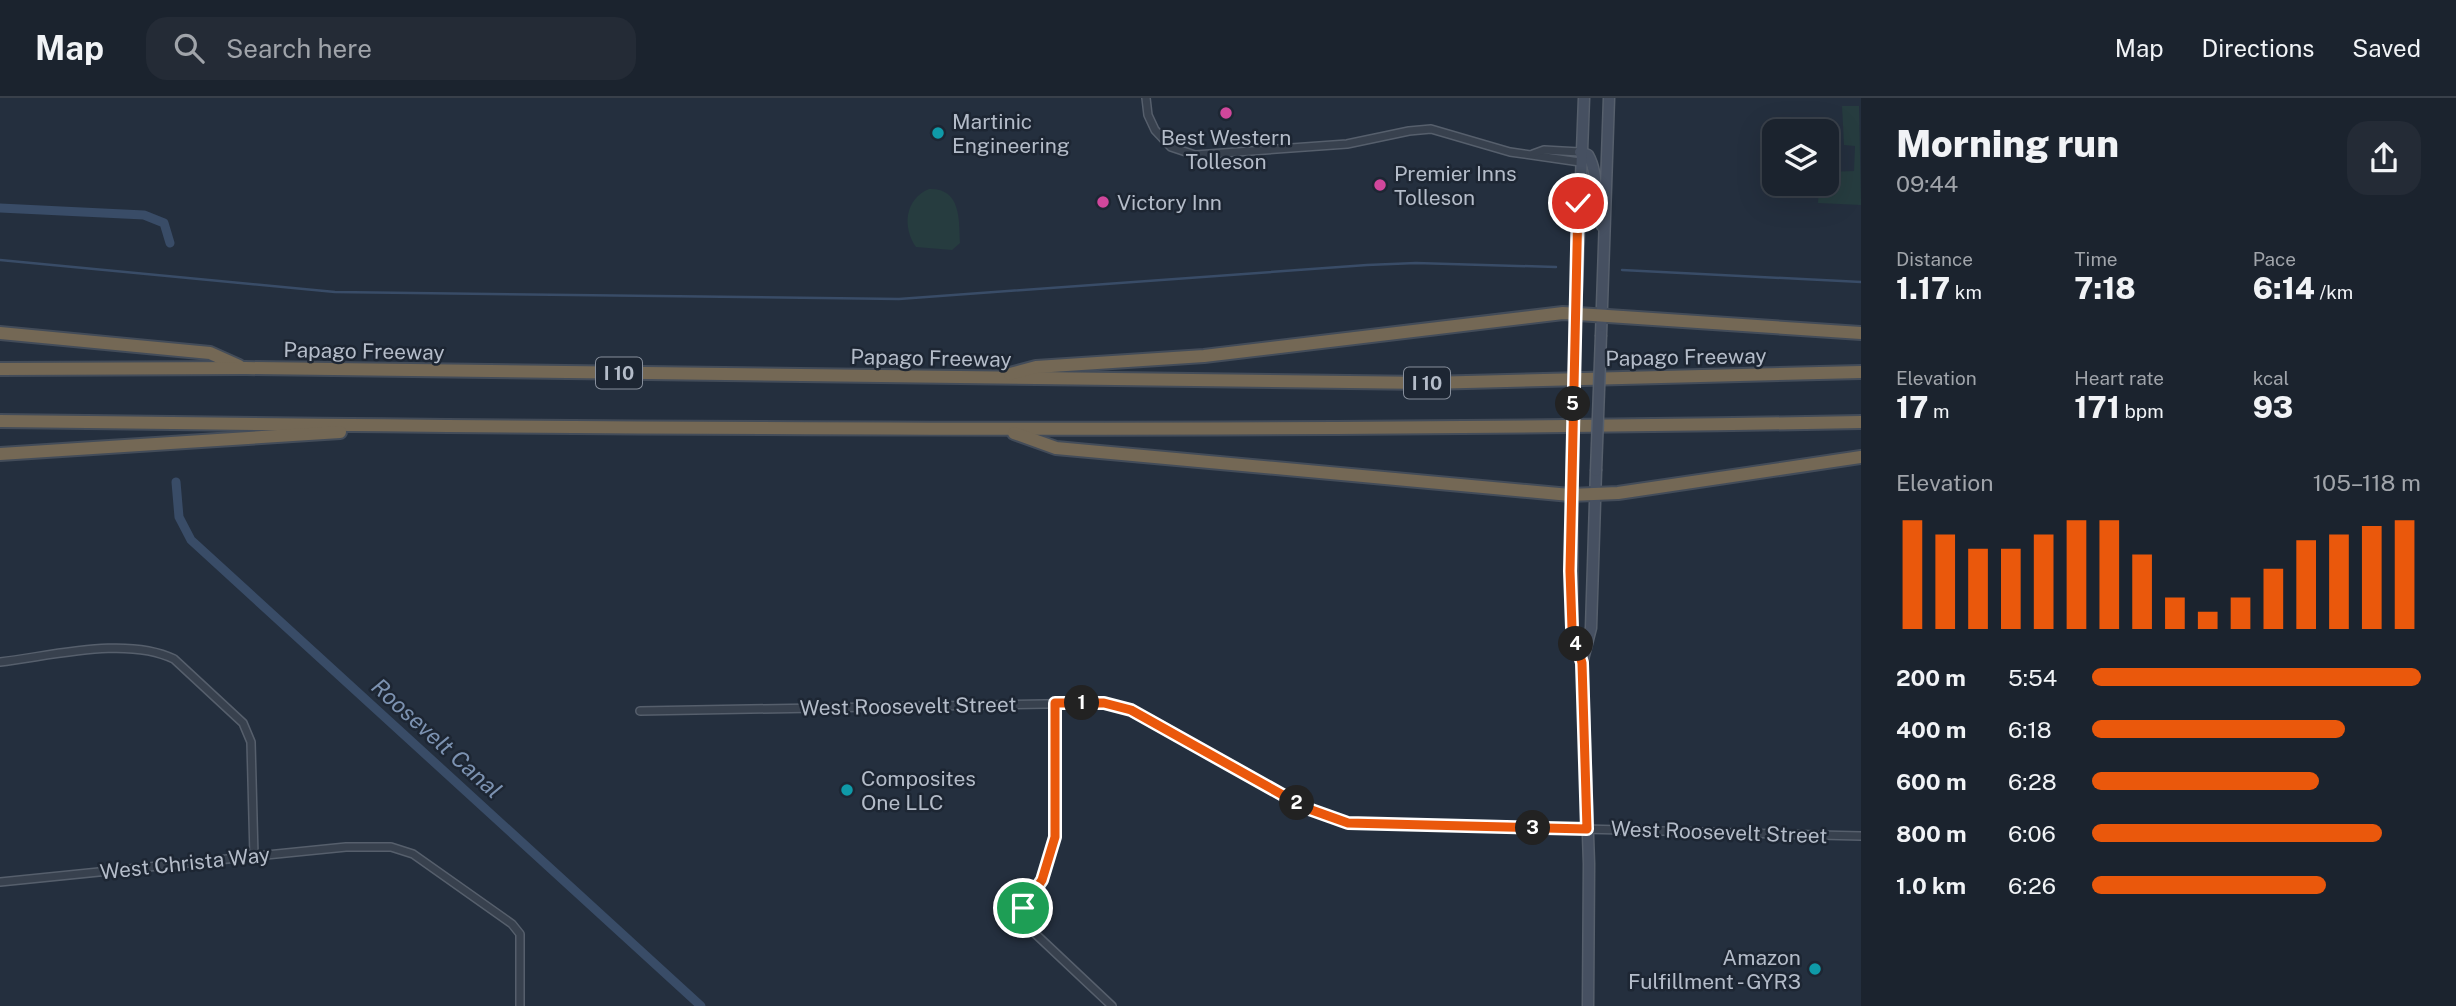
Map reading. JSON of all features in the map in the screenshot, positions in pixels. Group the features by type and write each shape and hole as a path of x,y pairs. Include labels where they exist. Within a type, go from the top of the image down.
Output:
{"highway":[{"path":"992,378 1036,367 1204,356 1575,313 1861,333"},
{"path":"0,333 210,353 246,368"},
{"name":"Papago Freeway","path":"0,369 246,368 1427,383 1861,372"},
{"name":"I 10","path":"0,421 414,426 1429,430 1861,422"},
{"path":"0,454 414,426"},
{"path":"1004,429 1056,448 1570,495 1594,495 1861,457"}],"main road":[{"path":"1584,98 1570,495 1572,628 1582,663 1588,1006"},
{"path":"1582,663 1591,628 1609,98"},
{"path":"1580,157 1588,155 1593,165 1596,210 1604,229"}],"street":[{"path":"1146,98 1147,115 1155,130 1171,147 1184,153 1210,155 1347,144 1432,129 1498,149 1532,154 1544,150 1580,157"},
{"path":"0,662 125,648 160,653 174,660 243,723 247,732 251,742 254,856"},
{"path":"1055,703 1055,837 1042,880 1023,908 1026,925 1112,1006"},
{"name":"West Roosevelt Street","path":"640,711 1104,703 1131,710 1306,808 1348,823 1861,836"},
{"name":"West Christa Way","path":"0,882 369,845 391,847 413,854 512,923 520,934 520,1006"}],"green space":[{"path":"1842,106 1859,106 1861,205 1818,203 1818,196 1839,196 1839,172 1854,171 1855,146 1844,145"},
{"path":"929,189 939,190 953,199 958,215 960,243 952,250 916,247 912,239 908,214 915,199"}],"waterway":[{"name":"Roosevelt Canal","path":"0,208 144,215 164,223 170,243"},
{"path":"0,260 335,292 899,299 1367,265 1416,263 1556,267"},
{"path":"1622,270 1861,282"},
{"name":"Roosevelt Canal","path":"176,482 179,517 191,540 701,1006"}],"place":[{"name":"Best Western Tolleson","path":"1226,113"},
{"name":"Martinic Engineering","path":"938,133"},
{"name":"Premier Inns Tolleson","path":"1380,185"},
{"name":"Victory Inn","path":"1103,202"},
{"name":"Composites One LLC","path":"847,790"},
{"name":"Amazon Fulfillment - GYR3","path":"1815,969"}],"route":[{"path":"1023,908 1042,880 1051,859 1055,837 1055,703 1104,703 1131,710 1306,808 1348,823 1373,826 1587,829 1582,663 1572,628 1570,571 1578,203"}]}
